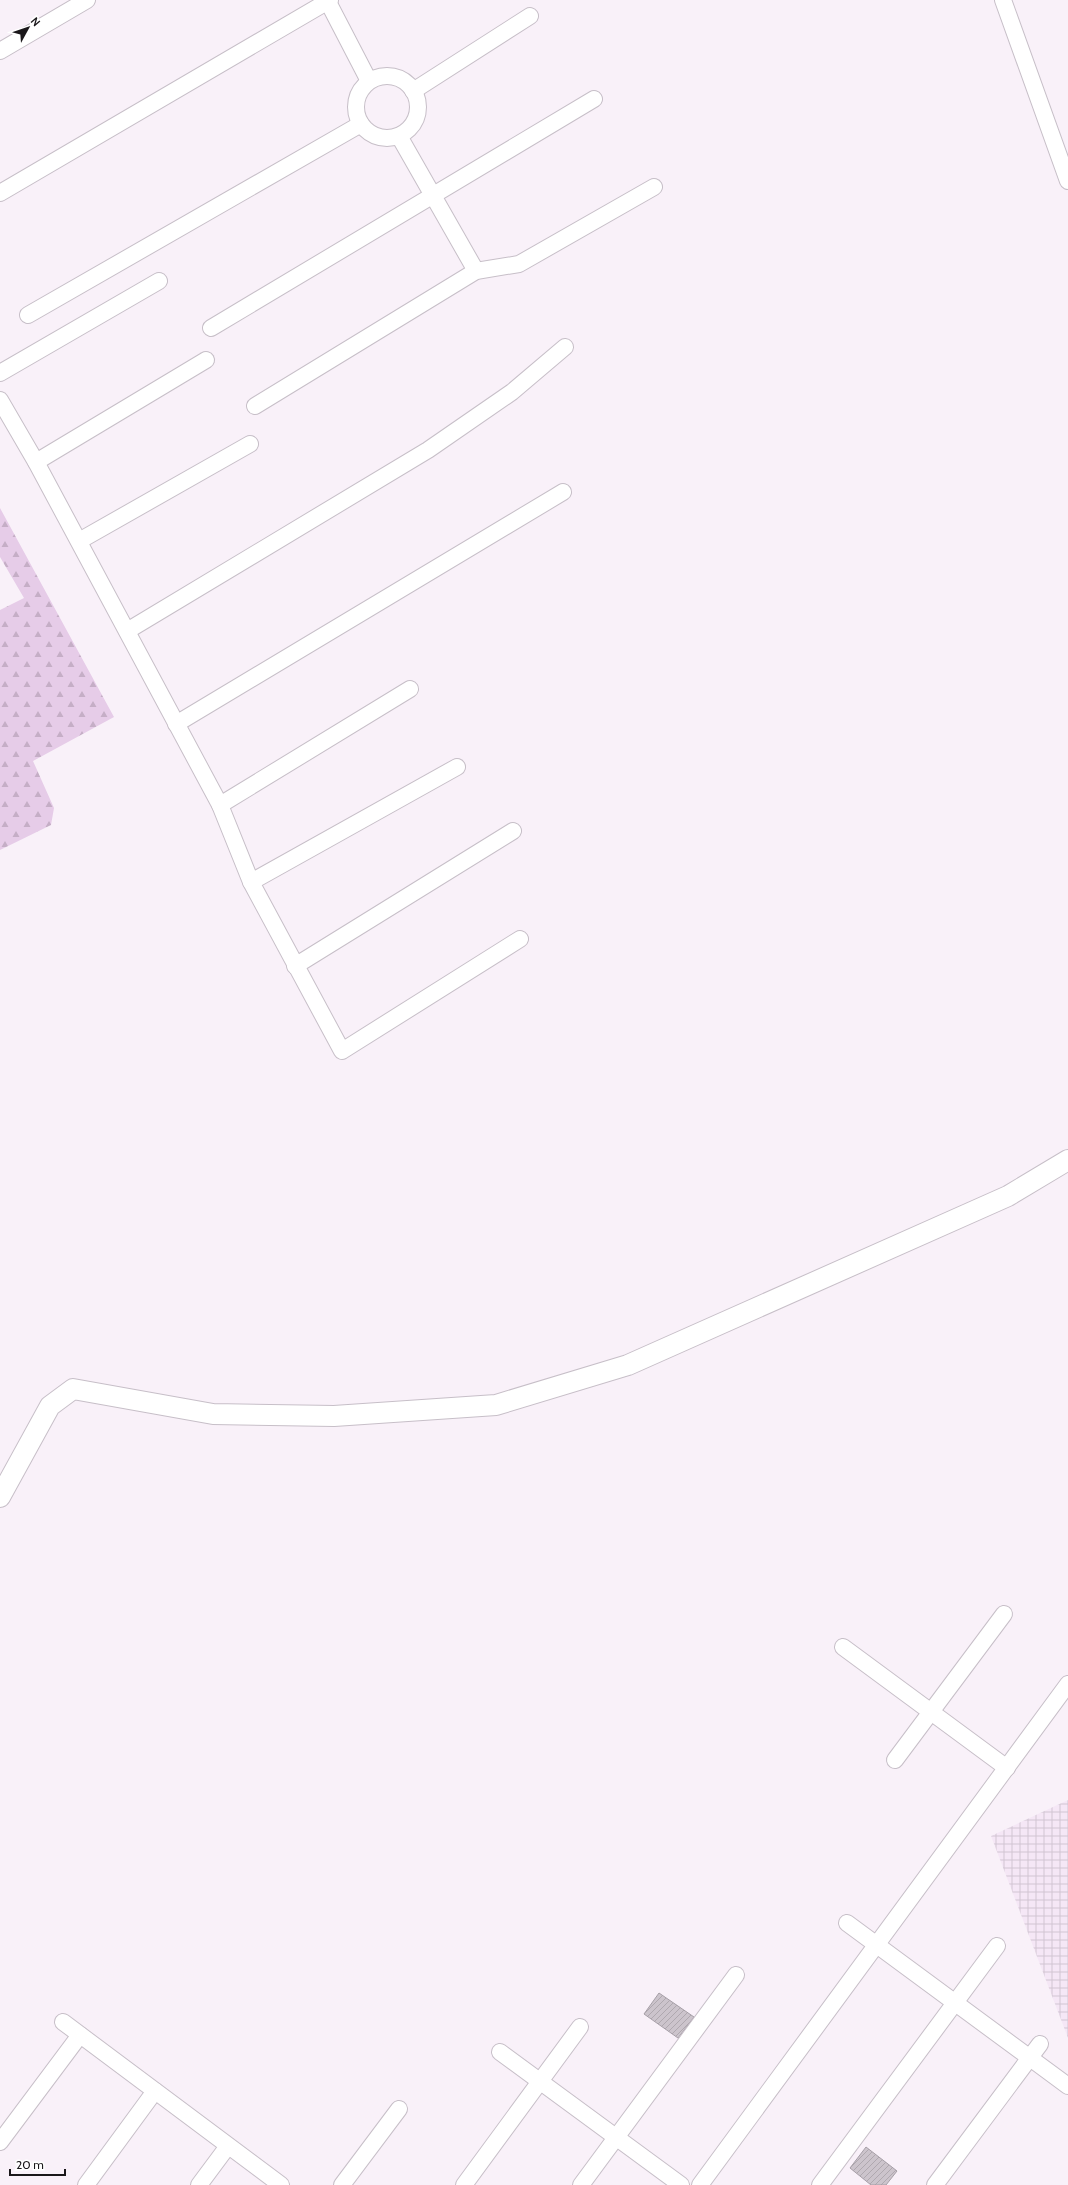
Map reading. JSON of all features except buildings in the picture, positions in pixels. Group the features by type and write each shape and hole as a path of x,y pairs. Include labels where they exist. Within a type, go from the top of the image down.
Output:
{"street":[{"path":"0,51 87,0"},
{"path":"0,193 328,0 369,81"},
{"path":"1003,0 1068,181"},
{"path":"413,91 530,16"},
{"path":"388,76 398,78 406,83 413,91 417,101 418,111 414,122 408,130 399,136 388,138 378,137 368,132 356,115 356,106 362,87 369,81 388,76"},
{"path":"211,328 594,99"},
{"path":"28,315 361,124"},
{"path":"399,136 476,271"},
{"path":"254,406 476,271 519,264 654,187"},
{"path":"0,373 159,282"},
{"path":"127,631 428,450 512,392 566,347"},
{"path":"36,462 206,360"},
{"path":"0,400 79,541 220,805 251,882 342,1051 520,939"},
{"path":"79,541 250,444"},
{"path":"176,724 563,492"},
{"path":"220,805 410,689"},
{"path":"251,882 457,767"},
{"path":"295,966 513,831"},
{"path":"0,1497 50,1406 73,1389 213,1414 334,1416 496,1405 628,1365 1008,1196 1068,1160"},
{"path":"896,1760 1004,1614"},
{"path":"843,1647 1007,1768"},
{"path":"700,2185 1068,1684"},
{"path":"847,1923 1068,2086"},
{"path":"820,2185 997,1946"},
{"path":"581,2185 736,1974"},
{"path":"63,2022 281,2185"},
{"path":"464,2185 580,2028"},
{"path":"0,2142 80,2035"},
{"path":"936,2185 1040,2044"},
{"path":"500,2052 680,2185"},
{"path":"86,2185 155,2091"},
{"path":"342,2185 399,2109"},
{"path":"199,2185 228,2146"}],"shaded area":[{"path":"1068,1800 1068,2038 991,1836"}],"green space":[{"path":"0,508 114,717 33,761 54,808 51,825 0,850 0,610 24,598 0,557"}]}
